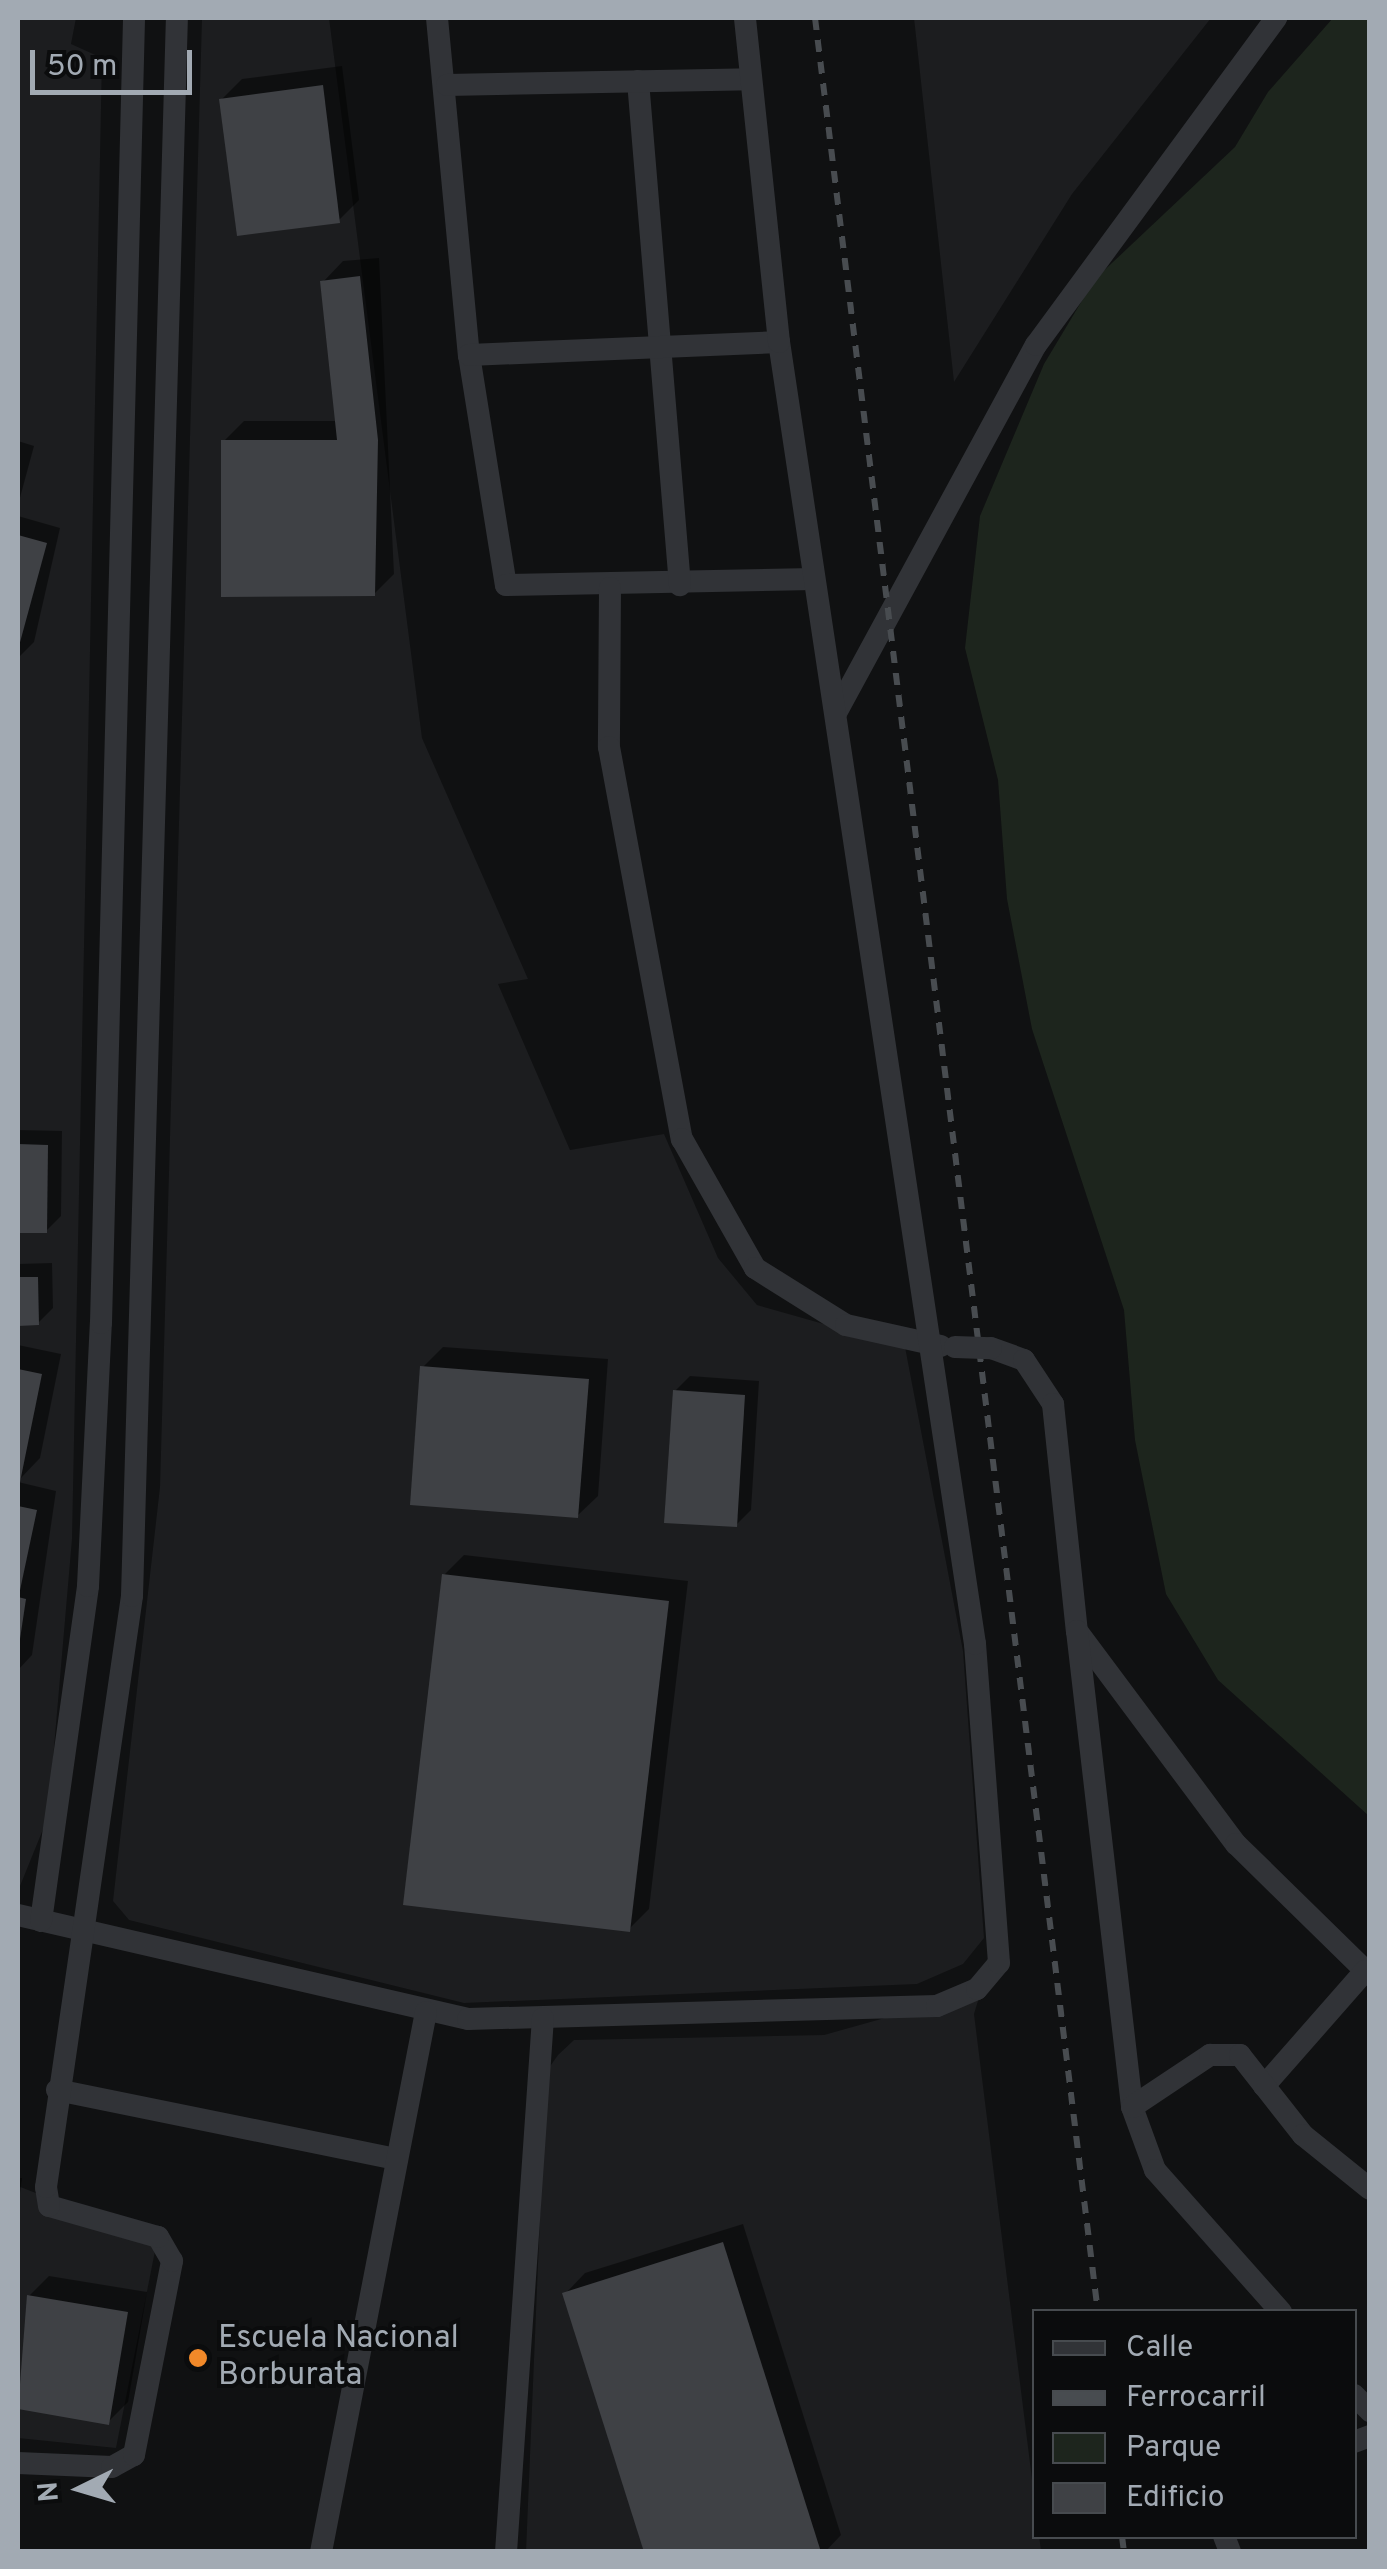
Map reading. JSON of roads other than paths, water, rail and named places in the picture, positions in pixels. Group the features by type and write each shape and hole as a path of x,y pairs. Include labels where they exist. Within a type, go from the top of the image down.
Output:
{"street":[{"path":"41,1921 88,1586 105,1146 134,18"},
{"path":"18,2463 112,2467 134,2455 172,2261 158,2238 49,2206 57,2090 90,1936 132,1596 150,1149 168,268 177,18"},
{"path":"437,18 447,85 470,355 499,573 517,589 814,579"},
{"path":"18,1915 90,1936 426,2012 543,2018 937,2006 977,1989 999,1963 976,1644 778,342 745,18"},
{"path":"836,713 1036,344 1276,18"},
{"path":"447,85 752,79"},
{"path":"638,81 680,585"},
{"path":"128,273 168,268"},
{"path":"470,355 778,342"},
{"path":"610,588 609,747 682,1139 756,1268 846,1325 928,1345 992,1348 1024,1360 1053,1404 1132,2107 1156,2170 1278,2309"},
{"path":"118,662 160,661"},
{"path":"115,742 158,743"},
{"path":"105,1146 150,1149"},
{"path":"88,1586 132,1596"},
{"path":"1076,1631 1236,1844 1367,1973 1264,2086"},
{"path":"321,2552 426,2012"},
{"path":"506,2552 543,2018"},
{"path":"1132,2107 1224,2052 1240,2055 1303,2135 1370,2189"},
{"path":"57,2090 397,2158"}],"railway":[{"path":"815,18 1098,2309"},
{"path":"1122,2539 1124,2552"}],"place":[{"name":"Escuela Nacional Borburata","path":"198,2358"}]}
